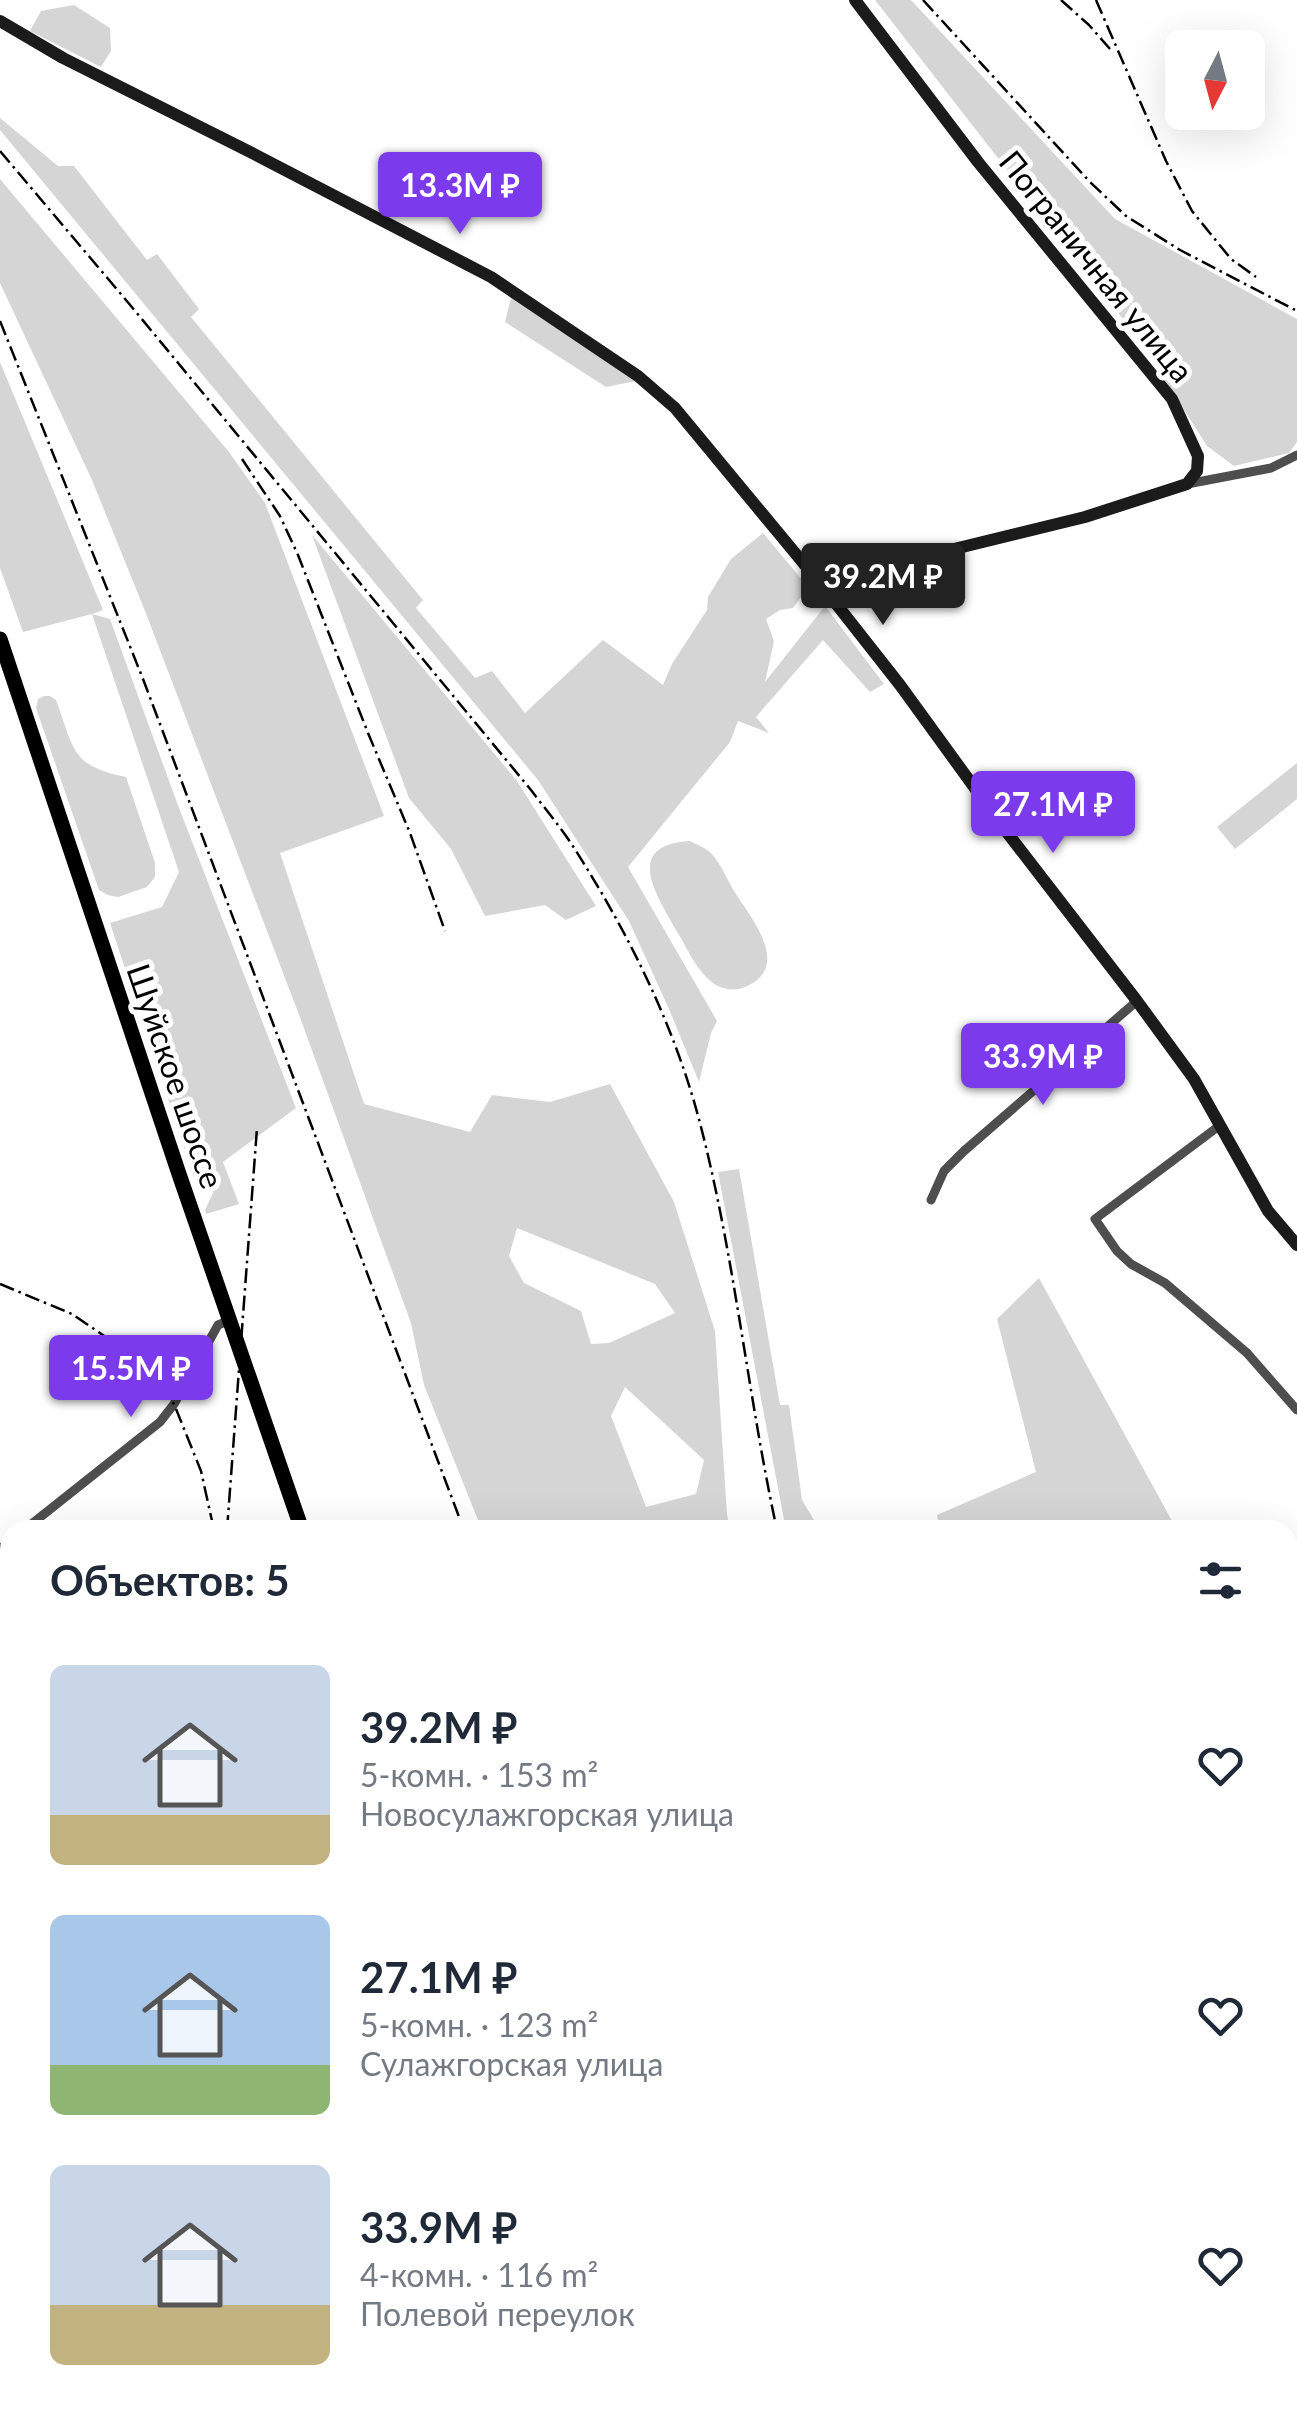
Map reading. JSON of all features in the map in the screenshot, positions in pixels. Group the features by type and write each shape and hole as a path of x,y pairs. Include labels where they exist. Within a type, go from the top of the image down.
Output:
{"main road":[{"name":"Пограничная улица","path":"856,0 978,162 1172,399 1198,456 1197,471 1187,484"},
{"path":"0,22 491,277 638,376 674,408 819,582 1137,1001 1194,1079 1268,1211 1297,1245"},
{"path":"819,582 1085,517 1187,484"},
{"name":"Шуйское шоссе","path":"0,639 299,1520"}],"street":[{"path":"1187,484 1270,468 1297,455"},
{"path":"931,1200 944,1171 964,1151 1137,1001"},
{"path":"1219,1126 1094,1219 1131,1264 1164,1283 1248,1353 1297,1410"},
{"path":"37,1520 160,1422 218,1325 230,1320"}],"shaded area":[{"path":"875,0 911,0 1115,219 1297,319 1297,442 1289,453 1234,466 1207,446 1143,345"},
{"path":"74,5 110,28 111,51 101,67 30,31 41,11"},
{"path":"0,118 58,166 74,166 147,260 157,254 199,309 191,317 423,600 416,608 475,678 492,671 525,713 603,640 663,685 707,610 708,597 731,559 763,533 804,582 801,597 793,608 780,610 766,619 774,641 765,682 825,606 884,684 870,692 823,640 756,717 769,733 738,721 730,742 628,867 717,1021 699,1082 629,921 538,780 0,130"},
{"path":"0,179 229,452 265,503 384,816 280,853 364,1104 470,1132 492,1095 550,1102 610,1084 674,1202 715,1331 728,1520 478,1520 424,1385 411,1323 301,1020 92,480 0,283","holes":["517,1228 655,1284 675,1313 609,1343 591,1344 581,1311 524,1283 509,1256","625,1387 704,1460 696,1494 646,1507 611,1416"]},
{"path":"511,298 636,381 606,387 505,322"},
{"path":"0,362 103,610 23,632 0,568"},
{"path":"312,535 517,781 596,906 566,920 545,905 485,916 451,849 409,798"},
{"path":"92,614 110,619 296,1108 223,1162 239,1204 206,1214 213,1193 206,1172 189,1162 110,923 162,907 179,872"},
{"path":"44,696 56,700 71,743 84,760 108,773 126,777 155,863 155,877 147,887 118,897 99,890 36,708 38,699"},
{"path":"1297,763 1297,799 1235,849 1217,827"},
{"path":"690,841 717,861 764,942 766,967 759,978 742,988 719,987 703,974 654,888 650,874 656,852"},
{"path":"739,1169 780,1405 789,1405 802,1500 814,1520 784,1520 718,1172"},
{"path":"1039,1278 1171,1520 938,1520 937,1515 1036,1472 997,1319"}],"railway":[{"path":"923,0 1126,216 1180,250 1297,311"},
{"path":"1061,0 1110,49"},
{"path":"1096,0 1192,211 1231,259 1256,277"},
{"path":"0,151 531,790 571,843 615,916 665,1019 701,1127 723,1227 775,1520"},
{"path":"0,321 143,679 460,1520"},
{"path":"242,459 280,516 298,555 410,833 445,931"},
{"path":"228,1520 257,1128"},
{"path":"0,1284 72,1314 142,1368 174,1404 201,1471 212,1520"}]}
